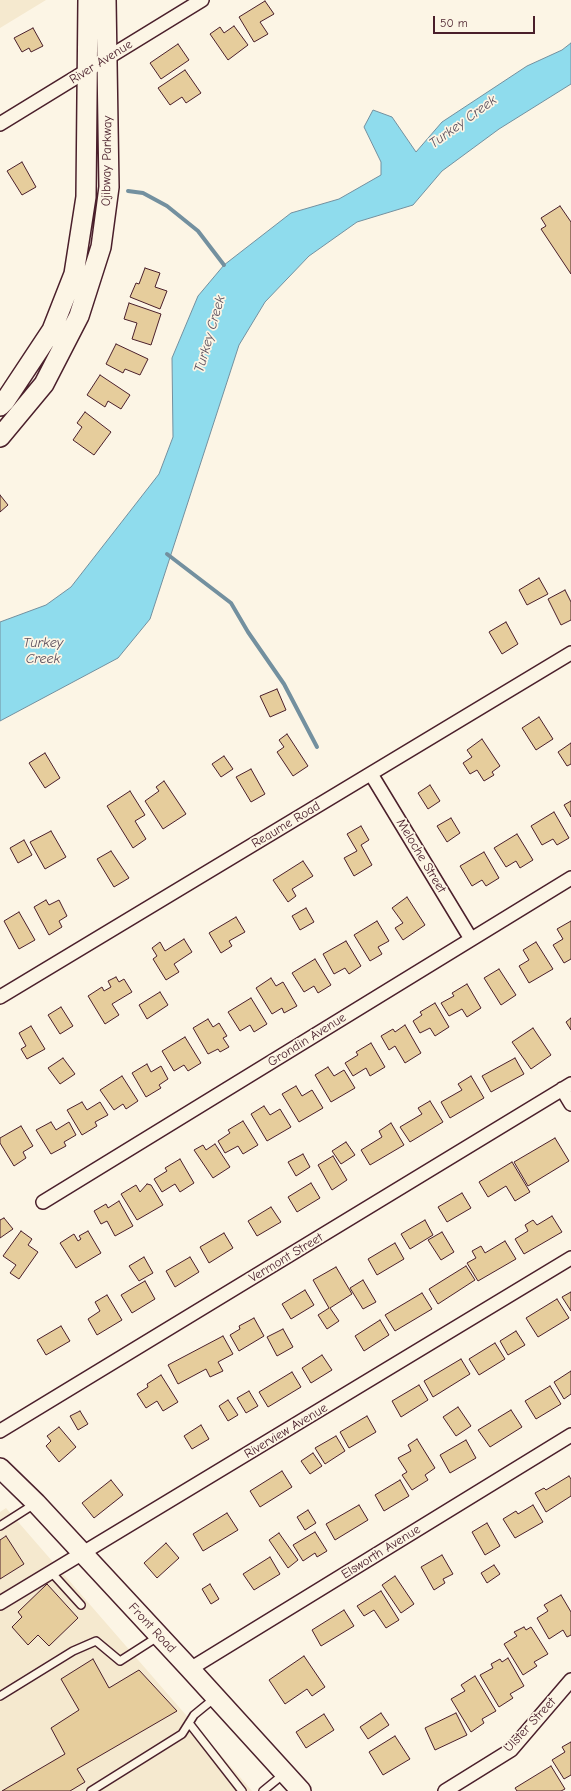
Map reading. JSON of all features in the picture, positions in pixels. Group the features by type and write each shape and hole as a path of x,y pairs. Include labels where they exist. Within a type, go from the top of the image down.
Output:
{"main road":[{"name":"Ojibway Parkway","path":"0,406 5,401 52,330 74,274 86,197 88,0"},
{"name":"Ojibway Parkway","path":"0,437 44,384 79,316 101,247 109,187 106,0"},
{"name":"Front Road","path":"0,1468 36,1503 301,1791"}],"street":[{"name":"River Avenue","path":"0,124 202,0"},
{"name":"Reaume Road","path":"0,997 571,653"},
{"name":"Meloche Street","path":"371,774 471,939"},
{"name":"Grondin Avenue","path":"43,1202 571,878"},
{"path":"567,1087 571,1104"},
{"name":"Vermont Street","path":"0,1431 567,1087"},
{"name":"Riverview Avenue","path":"0,1603 571,1258"},
{"name":"Elsworth Avenue","path":"190,1669 571,1435"},
{"name":"Ulster Street","path":"444,1791 511,1750 571,1680"}],"lane":[{"path":"0,1526 36,1503"},
{"path":"51,1572 82,1605"},
{"path":"0,1696 73,1651 96,1641 120,1661 159,1636"},
{"path":"91,1791 182,1734 194,1715 216,1697"},
{"path":"189,1723 242,1791"},
{"path":"263,1791 285,1773"}],"shaded area":[{"path":"0,0 46,0 0,28"},
{"path":"6,1508 252,1791 0,1791 0,1512"}],"water":[{"name":"Turkey Creek","path":"571,43 571,84 499,129 442,171 413,205 357,222 309,256 265,302 239,345 150,619 118,658 0,721 0,622 46,605 71,587 159,474 173,437 172,358 198,296 224,265 291,213 339,199 381,175 381,162 364,127 373,110 392,117 416,152 442,122 527,66 562,50"}],"building":[{"path":"265,1 274,14 260,22 268,34 254,42 239,17"},
{"path":"234,26 248,45 228,60 210,34 220,27 224,33"},
{"path":"33,28 43,46 31,52 29,48 22,52 14,38"},
{"path":"178,44 189,60 161,79 150,63"},
{"path":"185,70 201,93 186,103 182,97 170,105 158,88"},
{"path":"22,162 36,187 22,195 7,171"},
{"path":"560,206 571,222 571,274 541,229 546,226 541,218"},
{"path":"145,268 160,273 155,287 167,291 160,309 130,297 136,283 139,284"},
{"path":"129,303 161,314 151,345 132,339 137,323 124,319"},
{"path":"116,344 148,359 140,375 125,369 123,373 106,364"},
{"path":"100,375 130,395 121,409 108,401 105,407 87,395"},
{"path":"85,412 111,432 94,455 73,440 82,427 77,423"},
{"path":"0,495 8,505 0,512"},
{"path":"539,578 548,594 527,605 519,590"},
{"path":"565,590 571,602 571,620 561,625 548,599"},
{"path":"506,622 518,644 502,654 489,632"},
{"path":"277,689 286,710 270,717 260,696"},
{"path":"539,717 553,739 536,750 522,728"},
{"path":"287,734 308,766 293,776 277,752 284,747 279,740"},
{"path":"482,739 500,766 492,772 494,775 484,781 477,770 470,774 463,763 472,757 467,750"},
{"path":"571,743 571,764 567,766 558,752"},
{"path":"45,753 60,778 45,788 29,763"},
{"path":"224,756 233,769 221,777 212,764"},
{"path":"251,769 265,794 251,802 236,777"},
{"path":"164,781 186,814 163,829 145,801 159,791 156,787"},
{"path":"430,785 440,801 428,809 418,793"},
{"path":"130,791 145,815 135,821 146,839 133,848 107,806"},
{"path":"571,801 571,817 564,805"},
{"path":"554,812 569,838 557,845 553,839 542,845 531,826"},
{"path":"451,818 460,833 447,842 437,826"},
{"path":"361,826 369,840 361,845 372,865 354,876 344,858 357,851 347,834"},
{"path":"51,831 66,857 45,869 30,842"},
{"path":"517,834 533,860 520,868 516,861 506,867 494,848"},
{"path":"24,840 32,855 18,863 10,848"},
{"path":"111,851 129,878 114,887 97,859"},
{"path":"484,852 499,878 486,886 482,880 472,886 460,866"},
{"path":"303,861 313,876 292,889 296,896 288,902 273,880"},
{"path":"407,897 425,925 403,940 395,928 403,923 392,908"},
{"path":"46,900 49,905 59,900 67,916 59,921 62,927 49,935 34,907"},
{"path":"306,908 314,922 300,930 292,916"},
{"path":"19,912 35,940 19,949 4,921"},
{"path":"236,917 245,932 229,941 232,946 221,953 209,933"},
{"path":"377,921 389,941 378,947 382,954 370,961 354,935"},
{"path":"571,921 571,959 564,963 553,945 563,939 557,929"},
{"path":"184,939 192,952 174,964 179,972 166,980 153,959 157,956 152,948 160,942 165,951"},
{"path":"346,941 361,966 349,974 345,968 334,974 323,954"},
{"path":"536,942 553,969 529,983 519,966 529,960 523,950"},
{"path":"315,959 331,985 318,993 314,986 304,992 292,973"},
{"path":"499,969 516,995 501,1005 484,978"},
{"path":"116,977 119,982 124,979 132,992 112,1004 119,1015 105,1024 88,996 102,987 104,991 111,987 108,981"},
{"path":"271,978 276,986 283,982 297,1006 284,1013 282,1008 272,1014 256,988"},
{"path":"467,984 481,1008 467,1017 462,1009 449,1016 441,1003 454,996 452,993"},
{"path":"160,992 168,1005 147,1019 139,1005"},
{"path":"251,998 267,1024 254,1032 250,1025 240,1031 228,1012"},
{"path":"435,1003 449,1027 435,1036 430,1028 420,1033 413,1021 422,1015 420,1012"},
{"path":"61,1007 73,1026 60,1034 48,1015"},
{"path":"571,1018 571,1030 566,1022"},
{"path":"208,1019 213,1027 219,1023 227,1036 223,1038 229,1047 220,1052 218,1049 208,1054 193,1028"},
{"path":"405,1025 421,1053 405,1063 395,1046 389,1050 381,1036 393,1029 395,1032"},
{"path":"31,1026 45,1049 27,1059 21,1049 26,1046 19,1033"},
{"path":"533,1028 551,1055 531,1069 512,1042"},
{"path":"185,1037 201,1063 188,1071 184,1065 174,1071 162,1051"},
{"path":"371,1043 385,1067 370,1076 366,1068 353,1076 345,1063 358,1055 356,1052"},
{"path":"63,1058 75,1074 60,1084 48,1068"},
{"path":"515,1058 524,1074 491,1092 482,1076"},
{"path":"147,1064 151,1072 161,1066 168,1079 159,1085 161,1088 146,1097 132,1073"},
{"path":"328,1067 334,1076 344,1070 355,1088 331,1102 315,1075"},
{"path":"122,1076 138,1101 126,1109 123,1104 114,1110 100,1090"},
{"path":"471,1076 484,1098 450,1118 441,1102 462,1090 458,1084"},
{"path":"296,1086 302,1096 312,1090 323,1108 299,1122 282,1094"},
{"path":"430,1101 443,1122 410,1142 400,1127 422,1114 418,1108"},
{"path":"82,1102 87,1110 100,1102 108,1115 95,1122 97,1126 82,1135 67,1110"},
{"path":"264,1106 270,1115 280,1109 291,1127 267,1141 251,1114"},
{"path":"243,1121 258,1145 243,1154 238,1146 225,1153 218,1141 230,1133 228,1130"},
{"path":"51,1122 56,1130 69,1122 76,1135 64,1142 66,1146 51,1154 36,1130"},
{"path":"391,1123 404,1145 370,1165 361,1150 382,1137 379,1131"},
{"path":"21,1126 33,1146 23,1152 26,1158 14,1166 0,1143 0,1138"},
{"path":"555,1138 569,1161 528,1186 514,1162"},
{"path":"346,1142 355,1155 341,1164 332,1151"},
{"path":"215,1144 230,1167 213,1178 194,1150 203,1145 206,1150"},
{"path":"303,1154 310,1167 296,1176 288,1162"},
{"path":"333,1156 347,1180 332,1190 318,1165"},
{"path":"180,1159 194,1183 180,1192 175,1184 162,1192 154,1179 167,1171 165,1168"},
{"path":"512,1162 530,1192 515,1201 506,1186 488,1197 479,1182"},
{"path":"311,1183 320,1198 297,1212 288,1197"},
{"path":"147,1184 151,1185 163,1205 137,1220 121,1194 136,1185 140,1192"},
{"path":"462,1193 471,1208 447,1222 438,1207"},
{"path":"119,1201 133,1226 115,1236 107,1221 101,1224 94,1211 106,1204 108,1208"},
{"path":"271,1207 281,1222 257,1236 248,1221"},
{"path":"552,1216 562,1232 524,1254 515,1239 528,1231 525,1225 533,1220 537,1225"},
{"path":"4,1218 13,1229 0,1238 0,1220"},
{"path":"425,1220 433,1235 410,1249 401,1234"},
{"path":"21,1231 32,1239 28,1245 38,1252 19,1279 10,1273 16,1265 3,1256"},
{"path":"88,1231 101,1253 76,1268 60,1243 74,1234 78,1241 81,1239 79,1236"},
{"path":"442,1232 454,1252 441,1260 428,1240"},
{"path":"224,1233 233,1248 209,1263 200,1247"},
{"path":"505,1241 516,1259 478,1281 467,1263 476,1258 472,1251 481,1246 485,1253"},
{"path":"395,1243 404,1259 377,1275 368,1259"},
{"path":"144,1257 153,1273 139,1281 129,1266"},
{"path":"190,1257 199,1272 175,1287 166,1271"},
{"path":"466,1266 475,1280 438,1304 429,1289"},
{"path":"336,1267 352,1294 330,1308 339,1321 327,1329 318,1315 329,1308 313,1280"},
{"path":"363,1280 376,1302 363,1309 350,1288"},
{"path":"145,1281 155,1299 132,1313 121,1295"},
{"path":"305,1290 314,1305 291,1319 282,1304"},
{"path":"571,1292 571,1311 562,1297"},
{"path":"422,1293 432,1309 395,1331 385,1315"},
{"path":"107,1295 122,1320 97,1335 88,1319 100,1311 95,1302"},
{"path":"557,1299 569,1318 538,1337 526,1318"},
{"path":"254,1318 264,1336 239,1351 230,1335 240,1329 239,1326"},
{"path":"380,1320 389,1335 364,1351 355,1336"},
{"path":"61,1326 70,1341 46,1355 37,1340"},
{"path":"283,1329 293,1347 277,1356 267,1337"},
{"path":"516,1331 525,1345 508,1355 500,1341"},
{"path":"223,1336 233,1354 218,1362 223,1371 210,1377 206,1369 178,1384 168,1365"},
{"path":"495,1343 505,1359 479,1375 469,1359"},
{"path":"322,1355 332,1370 311,1383 302,1368"},
{"path":"461,1359 470,1374 433,1397 424,1381"},
{"path":"571,1371 571,1394 564,1399 554,1382"},
{"path":"292,1372 301,1387 268,1407 259,1392"},
{"path":"161,1375 178,1402 163,1411 157,1401 146,1408 137,1394 148,1387 147,1384"},
{"path":"419,1385 428,1400 401,1417 392,1401"},
{"path":"550,1386 561,1404 536,1419 525,1401"},
{"path":"249,1391 258,1406 246,1413 237,1398"},
{"path":"228,1400 238,1415 228,1421 219,1406"},
{"path":"458,1407 471,1426 456,1436 443,1417"},
{"path":"511,1410 522,1427 490,1447 478,1430"},
{"path":"80,1411 88,1424 78,1430 70,1416"},
{"path":"367,1416 376,1432 349,1448 340,1432"},
{"path":"201,1425 209,1439 192,1449 184,1436"},
{"path":"59,1427 76,1447 59,1462 46,1446 51,1441 47,1436"},
{"path":"336,1436 345,1451 325,1464 315,1448"},
{"path":"417,1439 435,1468 425,1475 428,1480 412,1490 402,1475 407,1472 398,1458 411,1451 408,1445"},
{"path":"466,1440 476,1458 450,1473 440,1455"},
{"path":"313,1453 322,1466 310,1474 301,1461"},
{"path":"282,1471 292,1487 260,1507 250,1491"},
{"path":"569,1476 571,1479 571,1496 546,1512 535,1493 544,1488 546,1490"},
{"path":"111,1480 123,1495 94,1518 82,1503"},
{"path":"400,1480 409,1496 384,1511 375,1495"},
{"path":"359,1505 368,1520 335,1540 326,1524"},
{"path":"533,1505 543,1522 515,1538 503,1519 516,1511 518,1514"},
{"path":"308,1510 316,1523 305,1530 297,1517"},
{"path":"227,1513 238,1530 203,1551 193,1534"},
{"path":"487,1523 500,1546 485,1555 472,1532"},
{"path":"315,1532 327,1551 317,1557 315,1553 303,1561 293,1545"},
{"path":"279,1533 298,1560 288,1568 269,1540"},
{"path":"6,1536 24,1564 0,1579 0,1540"},
{"path":"166,1543 179,1558 157,1578 144,1563"},
{"path":"442,1555 453,1574 443,1579 445,1583 434,1590 421,1567"},
{"path":"270,1557 280,1574 254,1590 243,1574"},
{"path":"494,1565 500,1574 487,1583 481,1573"},
{"path":"395,1576 414,1604 401,1613 382,1585"},
{"path":"47,1584 78,1618 49,1646 38,1635 28,1645 12,1627 22,1617 18,1612"},
{"path":"210,1584 219,1599 211,1604 202,1589"},
{"path":"381,1591 399,1620 386,1628 374,1610 364,1616 357,1606"},
{"path":"561,1595 571,1612 571,1635 567,1637 563,1630 549,1639 537,1618 548,1611 544,1605"},
{"path":"344,1610 354,1626 321,1646 312,1630"},
{"path":"524,1627 526,1630 531,1627 548,1654 534,1662 537,1666 523,1675 504,1644 517,1636 514,1632"},
{"path":"304,1656 325,1687 312,1696 307,1689 285,1704 269,1680"},
{"path":"508,1658 524,1686 510,1694 513,1698 499,1707 480,1675 493,1668 491,1664 500,1659 502,1662"},
{"path":"93,1659 109,1688 139,1670 177,1711 77,1769 85,1782 70,1791 2,1791 65,1754 51,1728 79,1710 61,1679"},
{"path":"475,1676 496,1711 482,1719 484,1723 471,1732 451,1699 465,1691 461,1685"},
{"path":"381,1713 389,1725 368,1739 360,1727"},
{"path":"456,1713 467,1735 435,1750 425,1728"},
{"path":"324,1714 334,1730 306,1748 296,1732"},
{"path":"395,1736 410,1759 383,1775 369,1752"},
{"path":"571,1742 571,1775 564,1779 552,1760 565,1752 562,1747"},
{"path":"551,1766 565,1789 561,1791 517,1791 515,1788"}],"waterway":[{"path":"128,191 143,193 167,206 198,231 224,265"},
{"path":"167,554 231,603 248,632 284,684 317,747"}]}
